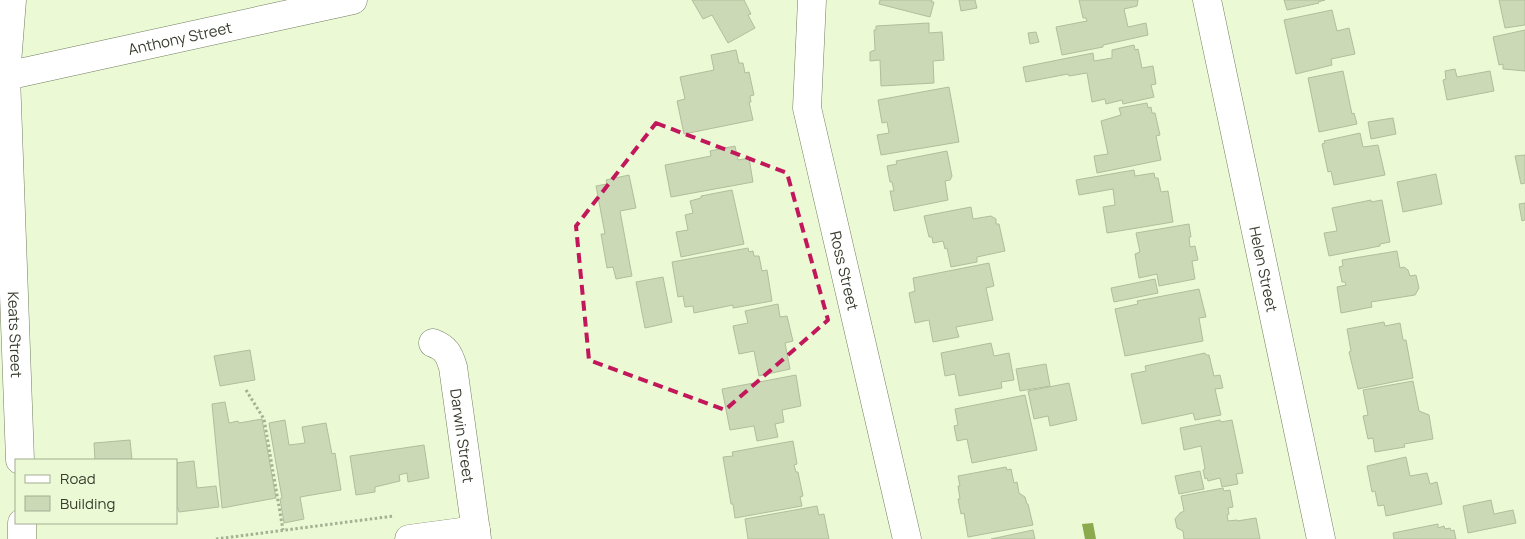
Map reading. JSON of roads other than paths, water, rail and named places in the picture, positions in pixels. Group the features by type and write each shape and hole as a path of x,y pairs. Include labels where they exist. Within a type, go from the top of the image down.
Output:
{"street":[{"name":"Keats Street","path":"12,0 6,76 20,459"},
{"name":"Anthony Street","path":"6,76 353,0"},
{"name":"Ross Street","path":"812,0 808,108 907,539"},
{"name":"Helen Street","path":"1207,0 1321,539"},
{"name":"Darwin Street","path":"433,343 442,346 451,359 453,367 476,534"},
{"path":"22,524 22,539"},
{"path":"404,527 476,534"}]}
